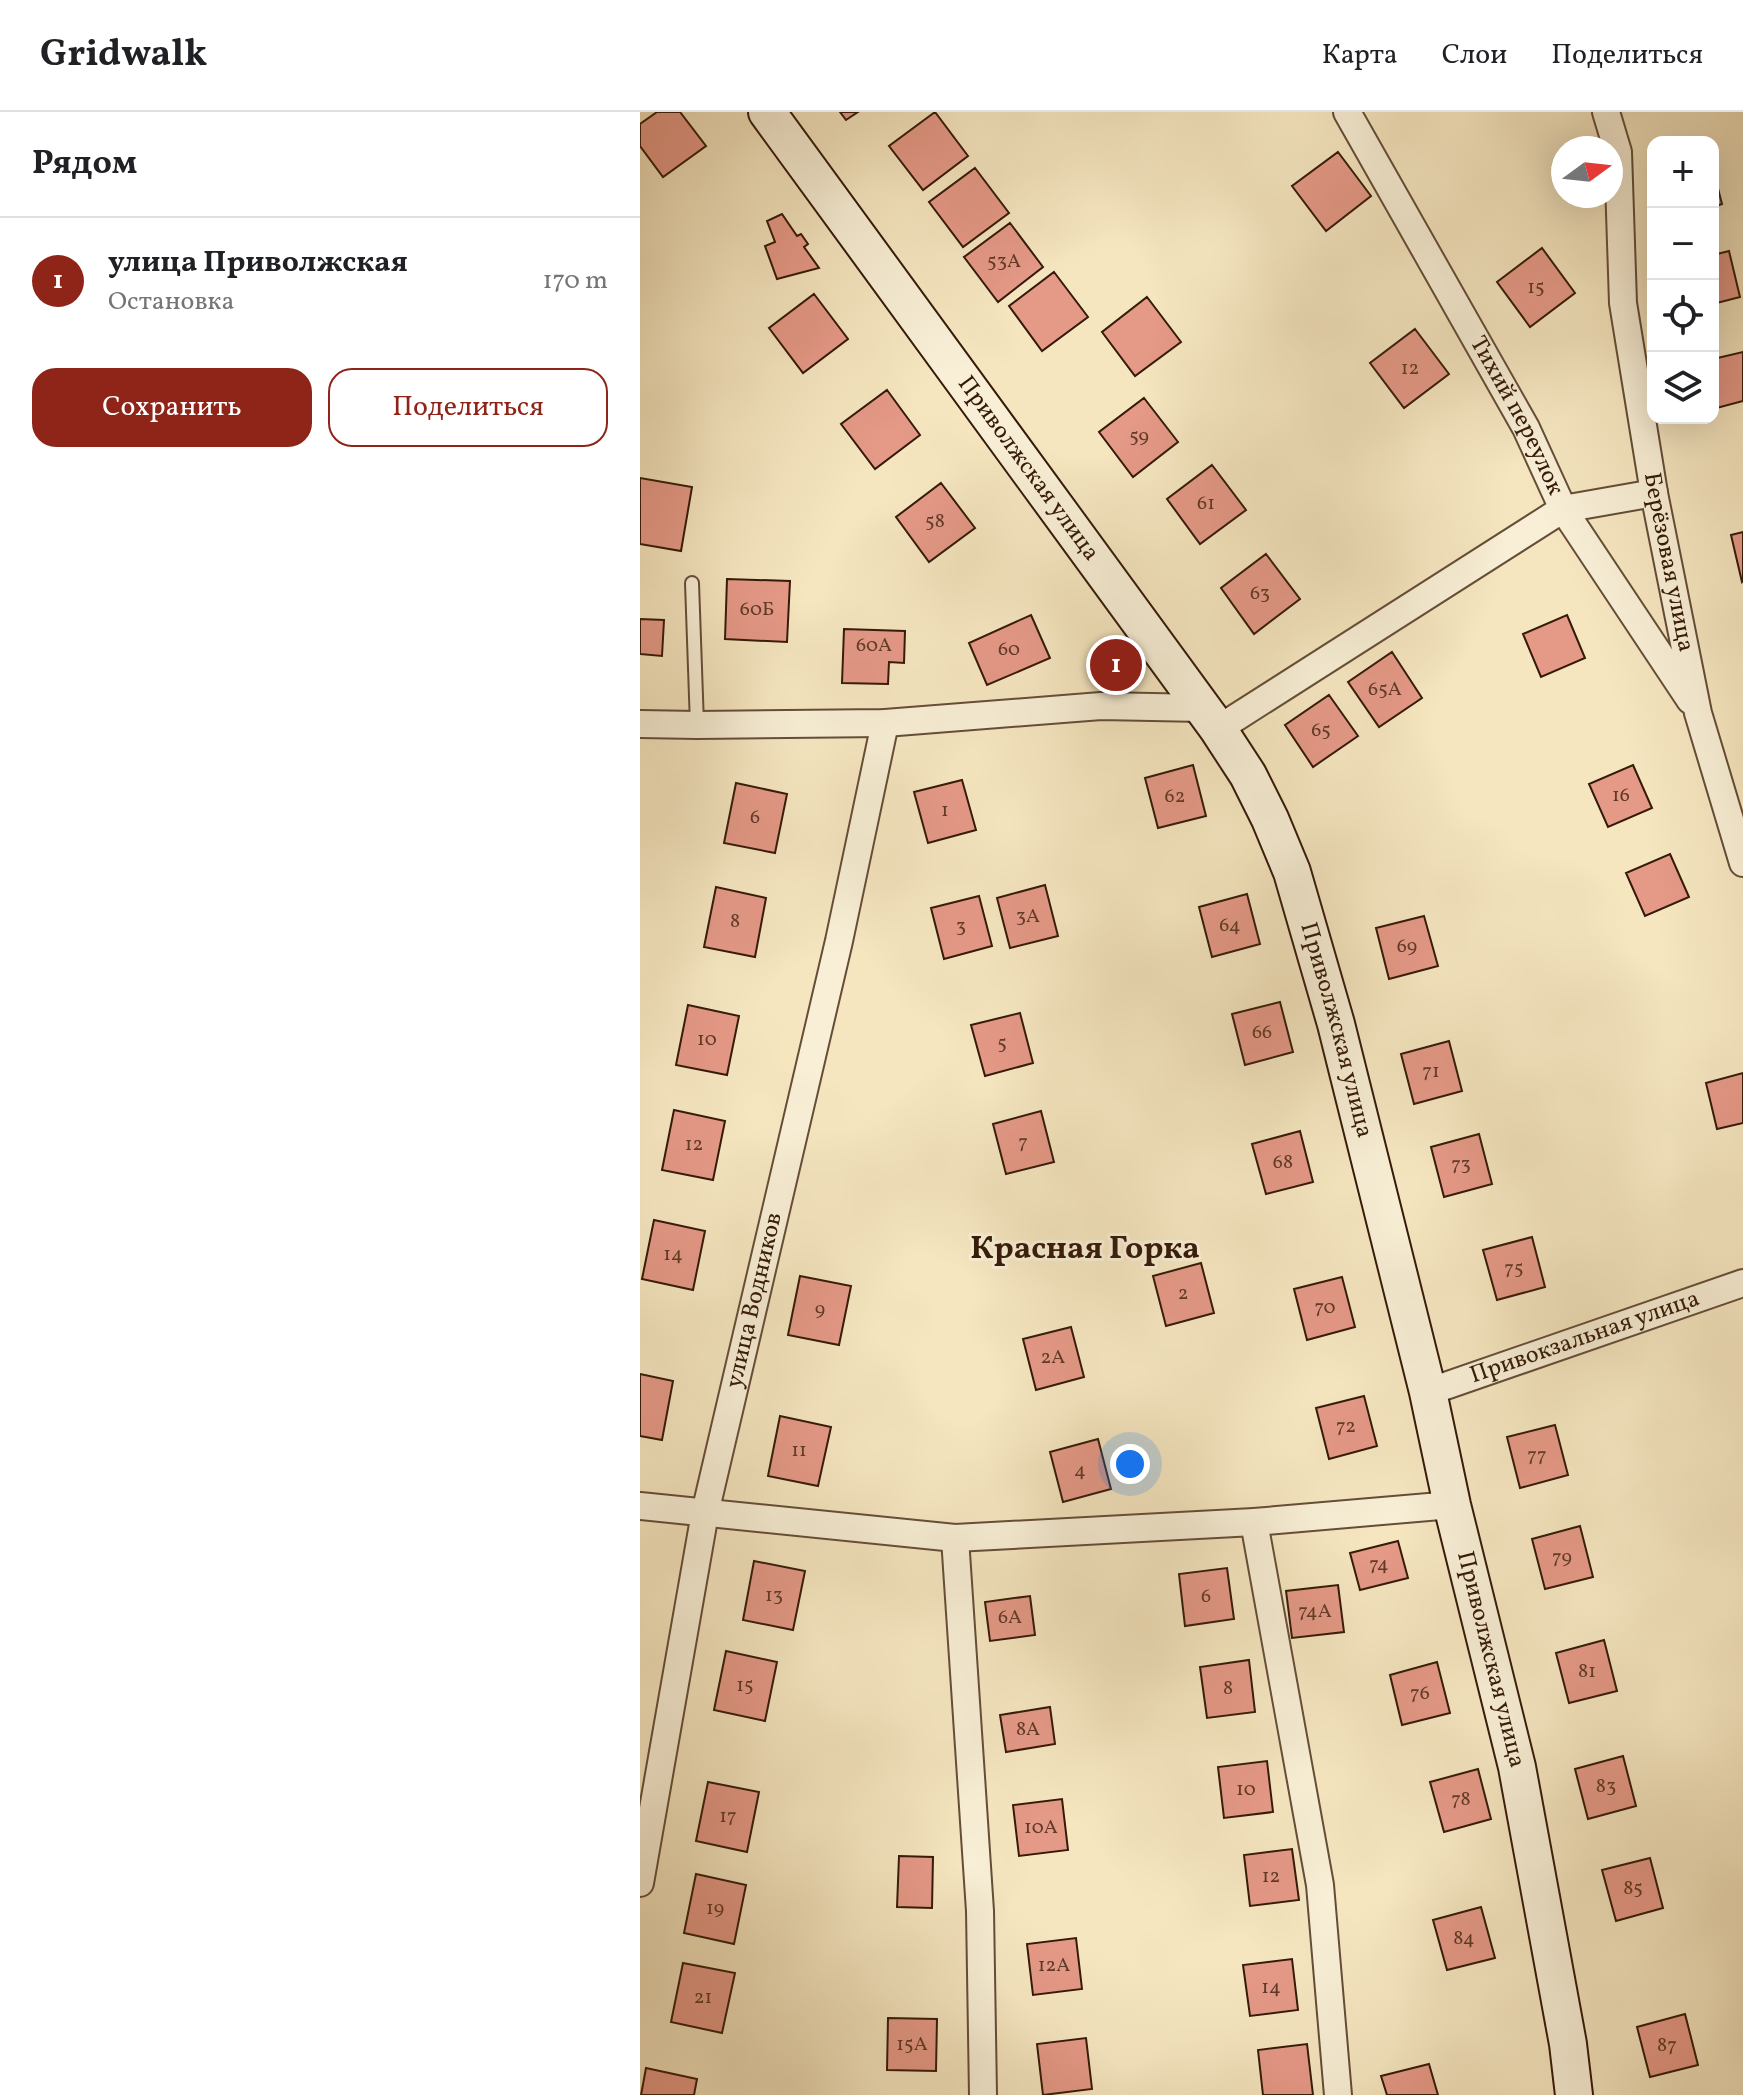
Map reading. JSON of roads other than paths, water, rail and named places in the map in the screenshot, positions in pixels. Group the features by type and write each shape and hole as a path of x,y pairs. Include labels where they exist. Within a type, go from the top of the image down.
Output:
{"main road":[{"name":"Приволжская улица","path":"767,112 1211,719 1259,797 1292,872 1336,1024 1517,1767 1568,2044 1574,2095"}],"street":[{"name":"Тихий переулок","path":"1347,112 1526,428 1563,509 1698,713"},
{"name":"Берёзовая улица","path":"1606,112 1618,152 1623,303 1654,493 1698,713 1743,863"},
{"path":"640,724 885,723 1101,706 1211,719 1563,509 1654,493"},
{"name":"улица Водников","path":"640,1883 705,1513 839,941 885,723"},
{"name":"Привокзальная улица","path":"1428,1392 1743,1283"},
{"path":"640,1506 955,1538 1254,1522 1452,1505"},
{"path":"1254,1522 1320,1885 1338,2095"},
{"path":"955,1538 980,1911 983,2095"}],"lane":[{"path":"692,583 697,725"}],"place":[{"name":"улица Приволжская","path":"1116,665"}],"district":[{"name":"Красная Горка","path":"1085,1250"}]}
